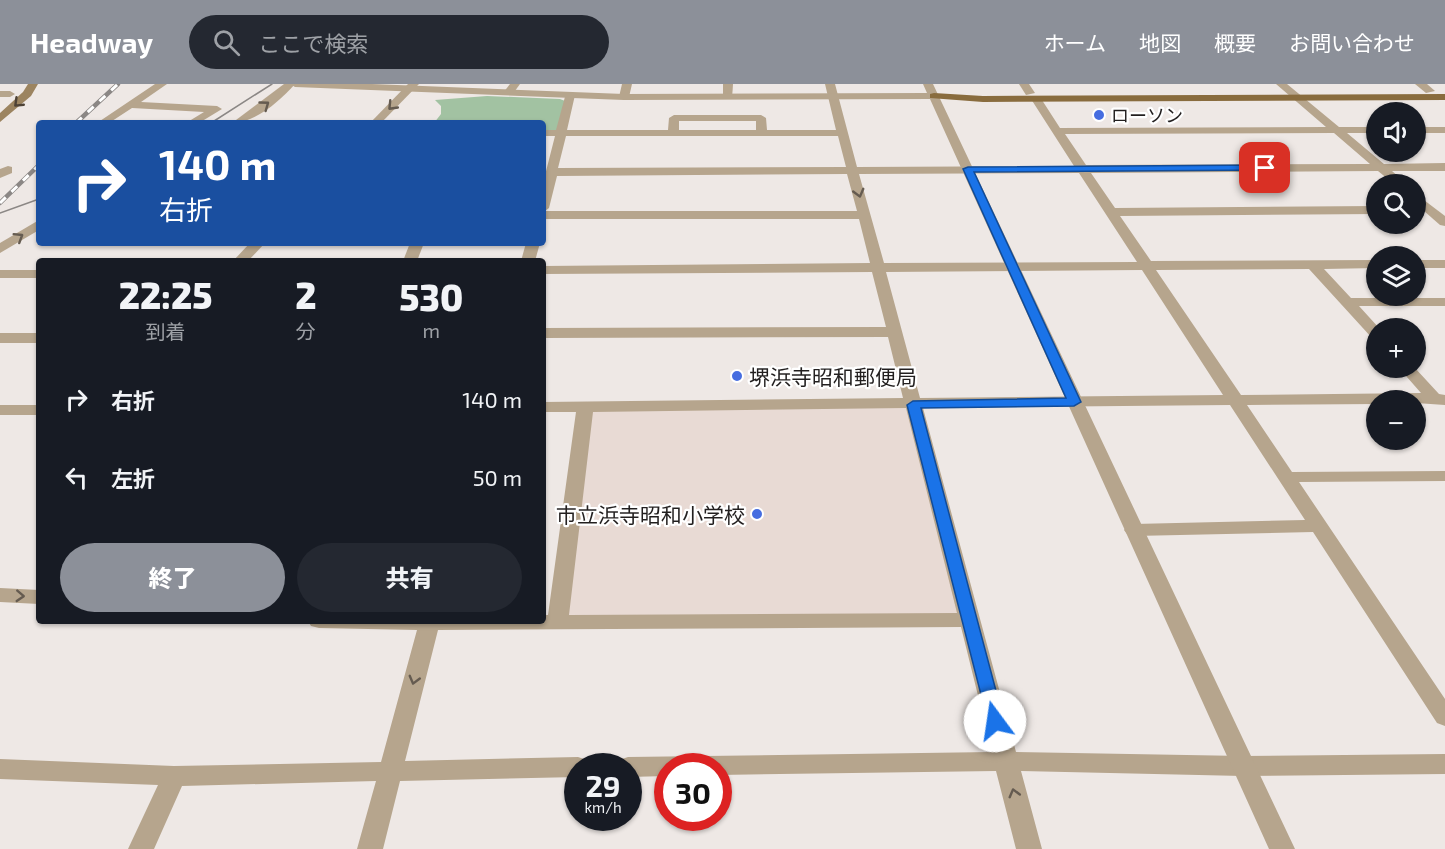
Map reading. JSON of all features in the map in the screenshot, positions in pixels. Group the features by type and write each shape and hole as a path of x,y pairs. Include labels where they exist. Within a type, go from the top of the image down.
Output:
{"main road":[{"path":"0,105 5,94 18,84"},
{"path":"0,119 27,94 33,84"},
{"path":"931,90 1445,97"},
{"path":"1293,94 1445,90"}],"street":[{"path":"106,120 162,84"},
{"path":"242,120 290,84"},
{"path":"295,84 512,88 570,95 624,97 729,97 831,90 931,90 1282,849"},
{"path":"624,97 627,84"},
{"path":"728,84 729,97"},
{"path":"1281,84 1389,174"},
{"path":"1420,84 1430,91"},
{"path":"378,120 412,86"},
{"path":"831,90 1029,849"},
{"path":"1030,92 1445,717"},
{"path":"546,190 570,95"},
{"path":"129,105 217,110 197,120"},
{"path":"1058,131 1366,130"},
{"path":"1426,130 1445,130"},
{"path":"546,134 842,133"},
{"path":"549,173 1445,167"},
{"path":"1426,206 1445,222"},
{"path":"1426,209 1445,209"},
{"path":"1109,212 1366,210"},
{"path":"546,215 865,215"},
{"path":"0,249 36,226"},
{"path":"243,258 255,246"},
{"path":"546,270 1366,264"},
{"path":"1426,264 1445,264"},
{"path":"1313,265 1366,322"},
{"path":"0,274 36,274"},
{"path":"1348,302 1445,302"},
{"path":"546,333 895,332"},
{"path":"0,338 36,338"},
{"path":"1418,378 1440,399"},
{"path":"546,407 1440,399"},
{"path":"558,622 585,407"},
{"path":"0,410 36,410"},
{"path":"1287,477 1445,476"},
{"path":"1134,530 1319,526"},
{"path":"0,595 36,597"},
{"path":"546,622 970,620"},
{"path":"370,849 428,624"},
{"path":"642,766 1005,761 1243,766 1445,764"},
{"path":"0,769 174,776 564,767"},
{"path":"141,849 174,776"}],"shaded area":[{"name":"市立浜寺昭和小学校","path":"913,405 970,620 558,622 585,407"}],"green space":[{"path":"487,96 565,101 557,130 546,131 546,120 436,120 441,114 441,106 435,100"}],"tram line":[{"path":"216,120 272,84"},
{"path":"0,213 36,200"}],"railway":[{"path":"79,120 118,84"},
{"path":"0,203 36,168"}],"place":[{"name":"ローソン","path":"1099,115"},
{"name":"堺浜寺昭和郵便局","path":"737,376"},
{"name":"市立浜寺昭和小学校","path":"757,514"}],"route":[{"path":"995,721 913,405 1074,402 968,169 1265,168"}]}
